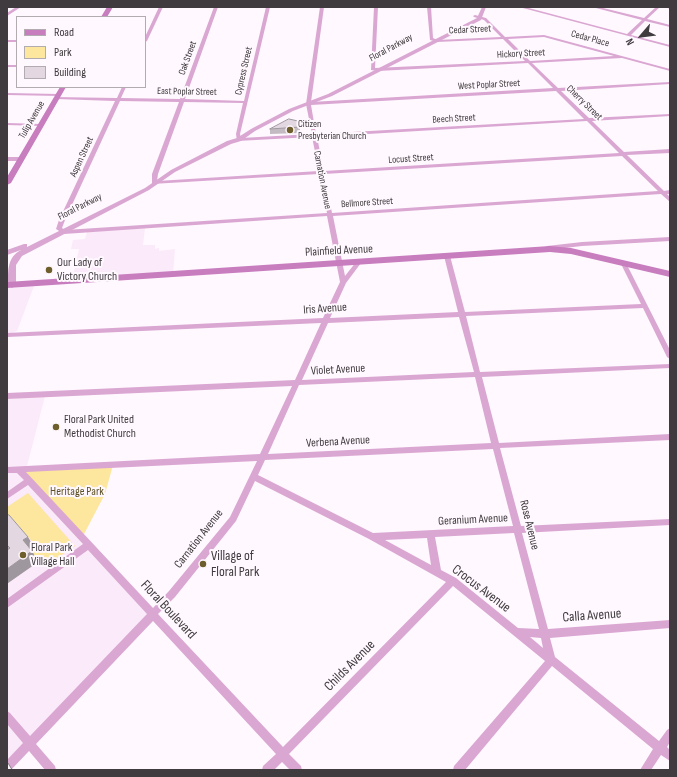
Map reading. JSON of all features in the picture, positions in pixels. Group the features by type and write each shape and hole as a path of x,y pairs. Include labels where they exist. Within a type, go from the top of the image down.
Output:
{"main road":[{"path":"105,16 110,7"},
{"name":"Tulip Avenue","path":"7,183 62,88"},
{"name":"Plainfield Avenue","path":"9,285 358,263 544,249 563,250 670,274"}],"street":[{"path":"7,15 19,7"},
{"path":"146,39 161,7"},
{"name":"Oak Street","path":"154,183 155,174 216,7"},
{"name":"Cypress Street","path":"239,140 238,134 268,7"},
{"name":"Carnation Avenue","path":"322,7 308,104 343,282"},
{"path":"376,7 376,70"},
{"path":"429,7 434,40"},
{"path":"478,7 480,17"},
{"path":"480,17 484,7"},
{"path":"521,7 670,46"},
{"path":"594,7 670,26"},
{"path":"628,35 658,7"},
{"name":"Floral Parkway","path":"7,252 18,253 114,204 148,189 154,183 204,157 234,145 239,140 273,122 296,113 308,104 480,17"},
{"name":"Cherry Street","path":"480,17 529,62 670,200"},
{"name":"Cedar Place","path":"504,38 544,36 670,70"},
{"name":"Cedar Street","path":"434,40 504,38"},
{"name":"Hickory Street","path":"420,68 622,57"},
{"name":"Floral Parkway","path":"376,70 420,68"},
{"name":"West Poplar Street","path":"308,104 670,83"},
{"name":"Aspen Street","path":"62,230 124,88"},
{"name":"East Poplar Street","path":"7,94 118,100 246,102"},
{"name":"Beech Street","path":"239,140 314,137 670,115"},
{"path":"7,124 41,125"},
{"name":"Locust Street","path":"154,183 321,174 670,151"},
{"path":"7,159 21,159"},
{"name":"Bellmore Street","path":"62,230 329,215 670,192"},
{"path":"544,249 562,245 670,239"},
{"path":"582,254 584,248 591,244"},
{"path":"9,285 12,265 18,253"},
{"name":"Rose Avenue","path":"447,256 551,660"},
{"name":"Carnation Avenue","path":"7,766 172,594 233,519 254,477 343,282 358,263"},
{"path":"624,264 670,357"},
{"name":"Iris Avenue","path":"7,335 326,321 341,318 645,306"},
{"name":"Violet Avenue","path":"7,396 670,366"},
{"name":"Verbena Avenue","path":"7,470 670,437"},
{"name":"Floral Boulevard","path":"18,469 297,770"},
{"name":"Crocus Avenue","path":"254,477 372,537 453,581 670,756"},
{"path":"7,496 29,481"},
{"name":"Geranium Avenue","path":"372,537 670,522"},
{"path":"430,534 437,573"},
{"path":"7,604 88,545"},
{"name":"Childs Avenue","path":"267,770 453,581"},
{"name":"Calla Avenue","path":"517,632 544,634 670,624"},
{"path":"458,770 551,660"},
{"path":"7,716 51,770"},
{"path":"645,770 670,733"}],"shaded area":[{"path":"145,228 143,245 155,245 155,249 159,248 159,251 175,249 173,274 72,280 79,249 71,249 73,240 85,239 87,232"},
{"path":"34,286 17,331 7,335 7,288"},
{"path":"45,396 26,470 153,613 7,770 7,399"}],"green space":[{"name":"Heritage Park","path":"113,465 105,494 83,536 21,470"},
{"path":"28,493 75,546 44,567 30,551 36,546 16,523 7,523 7,507"}],"building":[{"path":"289,119 298,121 300,127 270,129"},
{"path":"9,515 28,537 23,540 32,551 7,569 7,550 10,548 7,545 7,516"}],"railway":[{"path":"7,765 10,770"}],"place":[{"name":"Citizen Presbyterian Church","path":"290,130"},
{"name":"Our Lady of Victory Church","path":"49,270"},
{"name":"Floral Park United Methodist Church","path":"56,427"},
{"name":"Floral Park Village Hall","path":"23,555"},
{"name":"Village of Floral Park","path":"203,564"}]}
